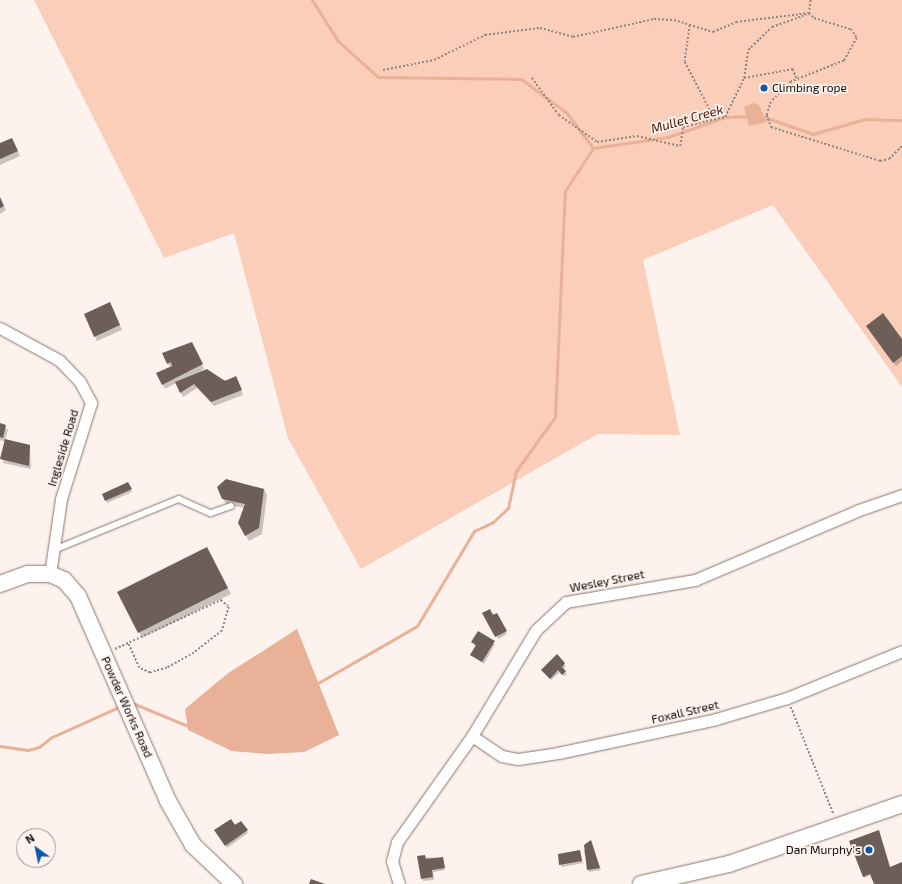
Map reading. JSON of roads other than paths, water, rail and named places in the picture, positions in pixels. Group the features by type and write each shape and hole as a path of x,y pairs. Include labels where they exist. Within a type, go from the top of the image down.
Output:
{"main road":[{"name":"Powder Works Road","path":"0,584 28,574 50,574 64,580 78,596 168,801 193,845 233,884"},
{"path":"641,884 730,864 902,804"}],"street":[{"name":"Ingleside Road","path":"0,328 59,360 80,382 91,403 61,499 50,574"},
{"name":"Wesley Street","path":"399,884 392,851 472,736 536,630 566,602 695,580 859,510 902,495"},
{"name":"Foxall Street","path":"472,736 502,756 518,759 716,719 787,698 902,651"}],"lane":[{"path":"54,550 179,499 211,513 231,506"}],"waterway":[{"path":"312,0 338,41 378,77 521,79 567,113 593,148"},
{"name":"Mullet Creek","path":"593,148 668,137 725,117 748,116"},
{"name":"Mullet Creek","path":"764,117 813,134 865,119 902,120"},
{"path":"318,683 417,626 474,531 493,522 508,508 516,471 555,417 565,191 593,148"},
{"path":"130,702 188,726"},
{"path":"0,746 28,750 39,747 52,737 121,706"}],"place":[{"name":"Climbing rope","path":"764,88"},
{"name":"Dan Murphy's","path":"869,850"}]}
